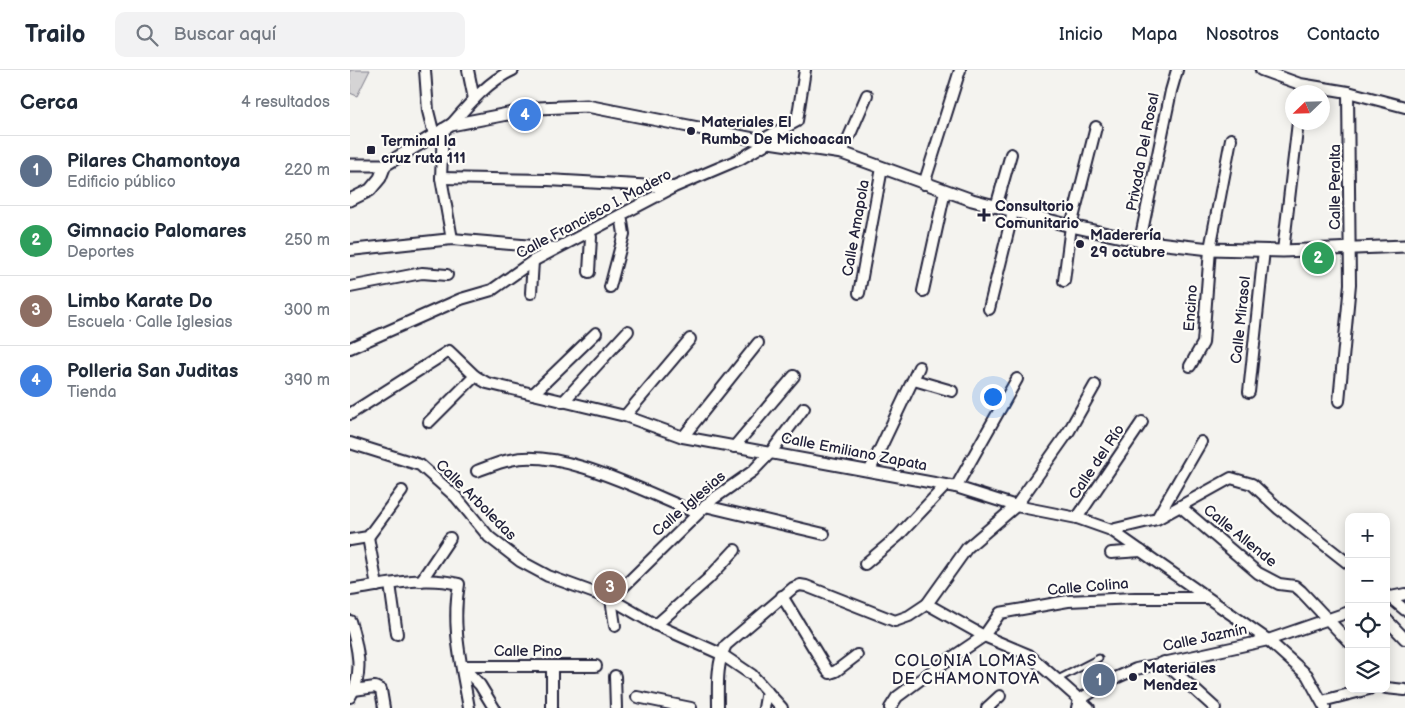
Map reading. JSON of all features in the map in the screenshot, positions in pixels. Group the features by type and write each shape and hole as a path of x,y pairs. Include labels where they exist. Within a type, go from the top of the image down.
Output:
{"street":[{"path":"425,70 428,111 443,130 441,178 452,238"},
{"path":"468,70 474,99"},
{"path":"350,165 385,165 443,130 501,75 513,70"},
{"name":"Calle Francisco I. Madero","path":"350,348 461,299 492,290 533,261 557,248 674,187 733,162 797,121 805,70"},
{"path":"924,184 960,70"},
{"name":"Privada Del Rosal","path":"1140,241 1170,91 1177,70"},
{"path":"1261,70 1294,85"},
{"path":"1330,90 1348,92 1405,106"},
{"name":"Calle Peralta","path":"1339,401 1350,284 1348,92"},
{"path":"842,153 867,95"},
{"path":"443,130 538,108 587,106 766,141 842,153 924,184 996,207 1140,241 1210,249 1283,251 1405,246"},
{"path":"1064,281 1071,226 1096,127"},
{"path":"1283,251 1297,130"},
{"name":"Encino","path":"1190,366 1203,343 1210,249 1231,139"},
{"path":"996,207 1011,154"},
{"path":"350,200 370,190 380,178 385,165"},
{"name":"Calle Amapola","path":"860,293 882,168"},
{"path":"441,178 548,180 674,187"},
{"path":"923,291 945,191"},
{"path":"989,309 1013,212"},
{"path":"610,287 624,234 621,215"},
{"path":"588,233 591,237 589,272"},
{"path":"350,250 452,238 557,248"},
{"name":"Calle Mirasol","path":"1249,392 1264,250"},
{"path":"531,293 533,261"},
{"path":"350,287 422,273 447,275"},
{"path":"563,402 628,330"},
{"path":"532,394 596,333"},
{"path":"626,416 690,339"},
{"path":"683,437 758,343"},
{"name":"Calle Emiliano Zapata","path":"350,414 449,351 475,376 487,383 626,416 683,437 951,486 1016,506 1078,518 1111,530 1268,640 1307,674 1323,705 1358,693"},
{"path":"870,470 914,380 918,367"},
{"path":"429,422 475,376"},
{"path":"734,447 794,376"},
{"path":"865,564 951,486 1018,379"},
{"path":"914,380 952,391"},
{"path":"718,708 718,673 722,654 734,637 782,596 800,585 895,621 909,616 927,604 967,548 1016,506 1069,431 1095,385"},
{"name":"Calle Iglesias","path":"611,599 697,513 732,484 753,470 771,452 804,408"},
{"name":"Calle del Río","path":"1078,518 1142,422"},
{"path":"1157,519 1201,442"},
{"name":"Calle Arboledas","path":"350,443 420,465 456,497 489,537 506,552 548,576 611,599 656,626 722,654 752,675 782,708"},
{"path":"477,471 511,459 552,460 586,467 697,513"},
{"path":"1111,530 1157,519 1231,478 1252,484 1279,509 1345,561"},
{"path":"350,540 368,537 402,490"},
{"path":"705,506 824,534"},
{"name":"Calle Allende","path":"1181,507 1258,573 1278,584 1294,586 1301,591 1345,638"},
{"path":"368,537 377,586"},
{"path":"421,581 450,538"},
{"path":"656,626 735,550"},
{"path":"1111,554 1141,551"},
{"path":"350,590 421,581 446,581 459,584 455,626 470,708"},
{"path":"390,584 397,634"},
{"path":"1390,596 1405,594"},
{"path":"782,596 826,670 830,673 836,671 858,655"},
{"name":"Calle Colina","path":"984,636 1000,613 1059,603 1134,598 1207,598"},
{"path":"1390,598 1405,610"},
{"path":"611,599 615,626"},
{"path":"927,604 984,636 1029,655 1058,679 1078,704 1089,708"},
{"name":"Calle Jazmín","path":"1078,704 1111,680 1136,669 1268,640 1345,614"},
{"path":"350,620 356,640 358,663 352,694 375,687 382,690 384,708"},
{"path":"1390,623 1405,639"},
{"path":"890,708 897,697 984,636"},
{"path":"1164,662 1215,708"},
{"path":"462,666 480,685 494,708"},
{"name":"Calle Pino","path":"462,666 596,666"},
{"path":"552,666 552,708"},
{"path":"615,676 616,708"},
{"path":"1390,688 1405,690"},
{"path":"764,708 767,691"},
{"path":"987,708 1000,696"},
{"path":"636,697 691,708"}],"lane":[{"path":"1058,679 1099,658"}],"shaded area":[{"path":"350,70 370,70 357,96 350,93"}],"place":[{"name":"Polleria San Juditas","path":"525,115"},
{"name":"Materiales El Rumbo De Michoacan","path":"691,131"},
{"name":"Terminal la cruz ruta 111","path":"371,150"},
{"name":"Consultorio Comunitario","path":"984,215"},
{"name":"Maderería 29 octubre","path":"1080,244"},
{"name":"Gimnacio Palomares","path":"1318,258"},
{"name":"Limbo Karate Do","path":"610,587"},
{"name":"Materiales Mendez","path":"1133,677"},
{"name":"Pilares Chamontoya","path":"1099,680"}],"district":[{"name":"COLONIA LOMAS DE CHAMONTOYA","path":"966,670"}]}
